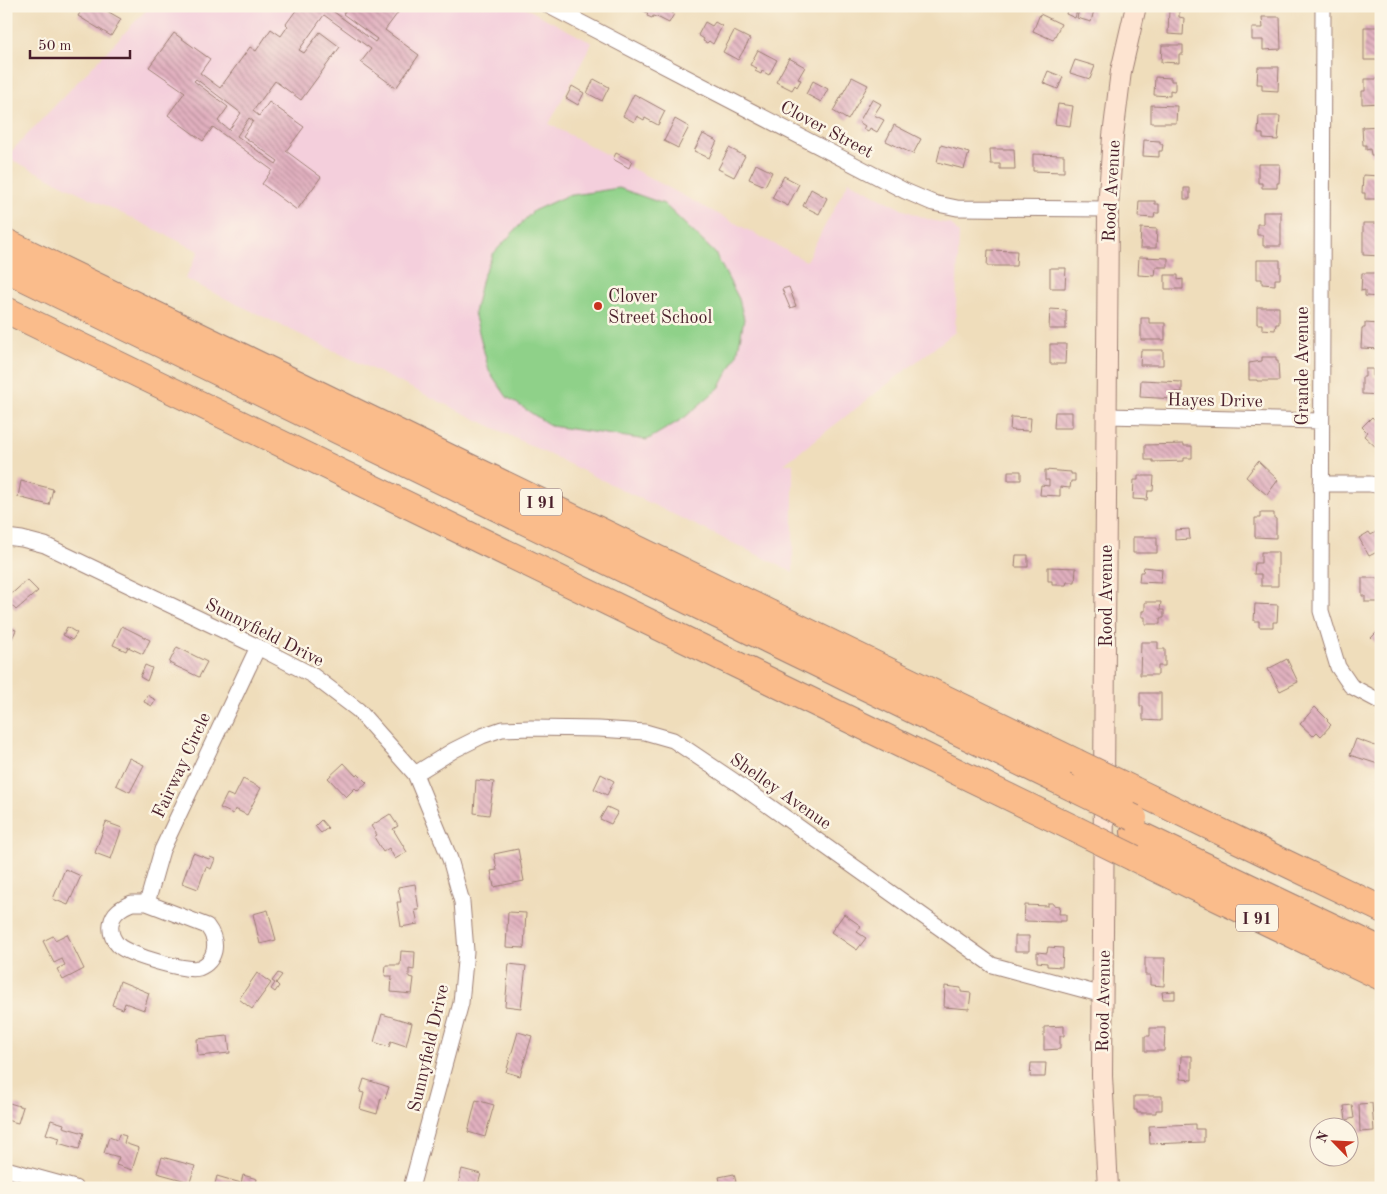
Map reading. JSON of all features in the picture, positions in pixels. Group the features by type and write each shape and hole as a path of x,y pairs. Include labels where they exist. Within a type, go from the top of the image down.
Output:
{"highway":[{"name":"I 91","path":"6,242 1381,909"},
{"path":"6,269 1134,825 1381,950"},
{"path":"6,283 1075,796"},
{"name":"I 91","path":"6,310 1381,977"},
{"path":"1134,825 1381,936"},
{"path":"1257,850 1309,861 1381,892"}],"street":[{"name":"Clover Street","path":"549,6 905,191 933,203 957,208 1108,209"},
{"name":"Rood Avenue","path":"1108,1188 1102,1076 1108,209 1113,136 1121,71 1136,6"},
{"name":"Grande Avenue","path":"1323,6 1321,611 1338,667 1351,686 1381,702"},
{"name":"Hayes Drive","path":"1108,416 1321,422"},
{"path":"1321,484 1370,484 1381,486"},
{"name":"Sunnyfield Drive","path":"6,537 45,545 258,647 312,675 358,710 415,774 450,859 462,902 466,952 461,1003 411,1188"},
{"name":"Fairway Circle","path":"147,903 162,850 258,647"},
{"name":"Shelley Avenue","path":"415,774 454,750 482,736 502,729 599,729 644,732 673,740 734,781 992,965 1103,995"},
{"path":"132,903 147,903 207,926 215,941 212,957 207,964 198,968 187,968 138,956 119,946 112,937 111,929 112,920 116,912 132,903"},
{"path":"6,1168 74,1188"}],"shaded area":[{"name":"Clover Street School","path":"150,6 522,6 592,43 549,124 806,261 849,181 904,210 930,220 951,224 959,234 955,332 784,464 793,464 793,572 185,279 199,251 6,157"}],"green space":[{"path":"619,188 664,204 715,253 739,299 744,319 737,355 720,387 684,418 647,440 551,426 507,397 489,371 474,313 482,278 493,254 533,211 566,196"}],"building":[{"path":"84,6 103,6 102,8 121,19 111,36 78,16"},
{"path":"293,6 332,6 330,9 375,42 377,39 343,14 349,6 403,6 385,30 419,55 396,88 361,62 371,49 324,15 299,50 304,53 320,32 340,47 301,100 275,81 253,111 259,116 269,102 304,127 286,151 321,177 297,210 262,184 272,170 213,127 203,141 168,115 185,92 149,67 174,33 210,59 200,73 220,88 250,47 256,51 271,29 281,36 288,26 286,24 297,9","holes":["196,79 241,113 229,130 218,121 228,107 194,81","249,118 253,121 243,136 278,161 276,164 237,136"]},
{"path":"644,6 663,6 662,8 674,14 669,23 653,16 652,18 647,16 648,13 642,10"},
{"path":"1068,6 1078,7 1075,18 1066,14"},
{"path":"1080,6 1095,6 1091,22 1077,18"},
{"path":"1169,10 1179,11 1179,17 1184,18 1183,35 1168,34"},
{"path":"1040,14 1061,24 1053,40 1033,31"},
{"path":"1262,17 1280,17 1281,49 1263,50 1263,40 1252,40 1252,28 1263,28"},
{"path":"705,22 712,26 715,22 722,26 713,44 709,41 707,43 703,41 704,39 698,35"},
{"path":"1364,27 1381,27 1381,60 1364,60"},
{"path":"734,31 750,39 738,60 723,52"},
{"path":"1162,45 1183,45 1183,54 1179,54 1179,63 1161,62"},
{"path":"758,50 777,60 769,75 762,71 761,74 755,71 757,68 750,65"},
{"path":"789,58 805,67 798,79 801,80 797,87 795,85 792,90 776,82"},
{"path":"1075,60 1095,66 1090,79 1070,73"},
{"path":"1258,67 1279,67 1278,91 1262,90 1262,84 1257,84"},
{"path":"1048,71 1063,77 1058,89 1043,83"},
{"path":"852,77 868,85 848,120 833,111"},
{"path":"1155,77 1171,78 1171,81 1175,81 1175,89 1174,91 1170,90 1170,96 1154,95"},
{"path":"594,79 609,87 602,101 587,93"},
{"path":"1365,79 1381,79 1381,103 1362,104 1362,91 1365,91"},
{"path":"813,81 828,89 821,102 806,94"},
{"path":"572,86 584,93 578,105 566,98"},
{"path":"634,94 665,111 658,125 645,118 644,120 637,116 634,122 623,116"},
{"path":"872,99 881,104 874,115 884,120 877,132 870,128 868,132 863,129 865,126 859,122"},
{"path":"1058,104 1073,106 1070,126 1055,124"},
{"path":"1151,105 1177,106 1176,123 1151,123"},
{"path":"1259,116 1280,116 1278,140 1263,139 1263,134 1258,134"},
{"path":"675,119 689,127 678,148 664,141"},
{"path":"894,125 921,139 913,154 886,141"},
{"path":"1381,126 1381,155 1371,155 1370,149 1366,150 1366,145 1363,145 1362,127"},
{"path":"703,134 717,141 709,158 694,151"},
{"path":"1144,140 1160,141 1160,144 1163,144 1162,151 1159,151 1159,157 1143,156"},
{"path":"941,145 969,153 964,169 937,162"},
{"path":"729,148 745,156 734,177 718,169"},
{"path":"990,149 1014,149 1015,169 1000,169 1000,164 991,164"},
{"path":"616,153 632,161 629,168 613,159"},
{"path":"1033,154 1064,155 1064,172 1033,171"},
{"path":"756,164 772,172 765,186 749,179"},
{"path":"1258,164 1280,164 1277,188 1262,188 1262,183 1258,183"},
{"path":"1363,175 1381,176 1380,199 1365,199 1365,193 1362,193"},
{"path":"784,176 799,184 788,206 772,198"},
{"path":"1184,188 1190,188 1190,199 1184,199"},
{"path":"811,189 827,198 819,214 803,206"},
{"path":"1139,201 1155,201 1155,204 1159,204 1159,213 1155,213 1154,218 1138,217"},
{"path":"1263,212 1281,212 1281,246 1263,246 1263,235 1257,235 1257,224 1263,224"},
{"path":"1363,223 1380,223 1380,256 1363,255"},
{"path":"1141,228 1157,229 1156,248 1140,248"},
{"path":"988,250 1017,251 1016,266 987,266"},
{"path":"1139,257 1168,258 1168,267 1156,267 1155,276 1138,275"},
{"path":"1257,260 1280,260 1280,279 1275,279 1275,285 1262,284 1262,279 1257,279"},
{"path":"1050,268 1066,268 1065,288 1050,288"},
{"path":"1362,273 1381,273 1380,297 1365,296 1365,290 1361,291"},
{"path":"1165,275 1178,275 1178,280 1183,279 1183,289 1165,289"},
{"path":"789,287 796,306 790,308 782,289"},
{"path":"1257,307 1279,307 1279,324 1276,324 1275,330 1262,329 1262,324 1257,324"},
{"path":"1050,309 1066,310 1066,329 1049,329"},
{"path":"1141,318 1149,318 1149,323 1165,323 1165,340 1141,340"},
{"path":"1365,323 1379,324 1381,349 1361,348 1362,328 1365,328"},
{"path":"1050,344 1066,344 1065,364 1050,364"},
{"path":"1141,350 1163,350 1163,365 1140,365"},
{"path":"1262,357 1276,357 1279,381 1249,380 1249,363 1262,361"},
{"path":"1365,369 1373,369 1373,377 1381,377 1381,395 1362,394 1362,377 1365,377"},
{"path":"1141,380 1182,382 1182,392 1175,392 1175,399 1140,397"},
{"path":"1055,412 1072,412 1072,428 1054,428"},
{"path":"1011,417 1031,418 1030,431 1010,430"},
{"path":"1372,417 1377,422 1381,418 1381,446 1378,449 1364,436 1367,432 1362,427"},
{"path":"1184,444 1184,446 1192,446 1192,458 1184,458 1184,461 1153,462 1153,460 1145,460 1145,445"},
{"path":"1258,461 1278,480 1267,495 1246,477"},
{"path":"1045,470 1071,472 1071,474 1075,474 1075,481 1071,481 1070,488 1060,487 1060,496 1040,495 1041,485 1049,486 1049,480 1045,480"},
{"path":"1008,471 1021,471 1021,480 1008,480"},
{"path":"1138,476 1154,476 1153,491 1148,491 1147,500 1133,499 1134,480 1138,480"},
{"path":"21,481 53,489 49,505 18,497"},
{"path":"1260,513 1274,513 1274,518 1276,518 1276,538 1255,537 1255,518 1260,518"},
{"path":"1189,529 1190,539 1175,540 1175,530"},
{"path":"1381,529 1381,552 1379,551 1369,556 1359,538 1369,532 1371,535"},
{"path":"1133,537 1157,537 1157,553 1133,553"},
{"path":"1261,552 1278,552 1278,586 1261,586 1261,574 1254,574 1255,563 1261,563"},
{"path":"1016,555 1028,555 1028,567 1015,567"},
{"path":"1048,567 1076,568 1075,582 1067,582 1066,585 1052,585 1052,581 1048,581"},
{"path":"1144,567 1162,569 1161,583 1139,582 1140,572 1143,572"},
{"path":"1362,578 1381,578 1380,602 1365,602 1365,596 1362,596"},
{"path":"27,580 38,591 16,610 6,599"},
{"path":"1145,602 1161,602 1160,610 1164,610 1164,618 1160,618 1160,624 1145,624 1145,617 1142,617 1142,611 1145,611"},
{"path":"1255,604 1278,605 1277,622 1273,622 1273,627 1259,627 1259,621 1254,621"},
{"path":"6,626 16,630 10,643 6,642"},
{"path":"122,626 150,640 143,654 128,647 126,651 113,645"},
{"path":"67,627 77,633 72,640 63,635"},
{"path":"1381,628 1381,648 1371,638"},
{"path":"1141,642 1158,642 1158,649 1165,649 1165,666 1158,666 1158,675 1140,675"},
{"path":"177,647 207,662 199,677 169,663"},
{"path":"1287,659 1298,682 1280,691 1268,669"},
{"path":"145,665 152,668 147,681 140,677"},
{"path":"1140,693 1161,693 1161,721 1143,720 1143,706 1140,706"},
{"path":"147,695 156,700 152,706 144,702"},
{"path":"1315,707 1331,725 1321,736 1317,732 1313,736 1300,724"},
{"path":"1356,739 1381,748 1381,765 1350,755"},
{"path":"129,758 144,765 130,792 116,785"},
{"path":"344,763 356,776 358,774 367,783 358,791 355,788 346,797 328,778"},
{"path":"601,774 614,781 607,795 594,789"},
{"path":"243,779 261,788 247,815 235,809 233,814 220,808 227,794 234,797"},
{"path":"476,780 494,782 489,815 474,813"},
{"path":"607,807 618,812 611,824 600,819"},
{"path":"390,814 398,826 393,829 407,852 395,859 389,848 383,852 374,837 377,835 371,826"},
{"path":"321,820 328,828 321,833 315,826"},
{"path":"106,822 122,828 111,859 95,853"},
{"path":"518,849 524,881 494,887 491,871 497,870 494,854"},
{"path":"193,853 209,859 210,857 215,859 211,869 206,867 198,889 182,883"},
{"path":"65,869 81,876 68,905 53,899"},
{"path":"415,884 419,910 415,910 418,924 401,927 397,902 401,902 398,887"},
{"path":"1048,903 1060,906 1059,914 1066,914 1066,921 1024,921 1025,905 1048,906"},
{"path":"268,910 276,940 260,944 253,914"},
{"path":"508,912 526,913 524,948 506,947"},
{"path":"844,914 861,926 857,932 866,938 857,950 831,932"},
{"path":"67,934 84,969 63,980 57,969 65,965 62,959 54,963 43,941 53,936 55,940"},
{"path":"1015,936 1029,936 1029,951 1015,951"},
{"path":"1048,947 1063,948 1062,967 1047,966 1047,963 1037,962 1037,952 1047,953"},
{"path":"401,951 415,952 414,970 409,969 409,977 414,978 412,994 391,992 392,976 385,976 386,965 400,965"},
{"path":"1145,958 1165,958 1164,986 1150,985 1150,975 1145,975"},
{"path":"509,964 526,966 521,1008 505,1006"},
{"path":"257,973 271,983 252,1009 239,999"},
{"path":"278,973 282,975 276,983 279,986 275,992 271,989 275,983 272,981"},
{"path":"120,981 149,993 144,1010 125,1003 123,1009 112,1005"},
{"path":"945,986 961,988 961,992 971,993 969,1009 944,1007"},
{"path":"1175,991 1175,999 1163,999 1162,992"},
{"path":"382,1014 412,1023 406,1046 391,1041 389,1047 374,1042"},
{"path":"1064,1026 1064,1036 1060,1036 1060,1049 1044,1050 1044,1027"},
{"path":"1150,1028 1165,1028 1164,1051 1145,1051 1145,1036 1150,1036"},
{"path":"518,1032 532,1036 520,1076 506,1072"},
{"path":"228,1036 230,1053 198,1056 197,1039"},
{"path":"1181,1056 1192,1056 1192,1080 1180,1079"},
{"path":"1031,1063 1046,1063 1045,1077 1030,1077"},
{"path":"364,1079 389,1087 385,1099 381,1098 377,1114 360,1109 364,1093 360,1092"},
{"path":"1134,1096 1162,1096 1162,1110 1156,1110 1156,1113 1137,1113 1137,1110 1134,1110"},
{"path":"476,1100 494,1105 485,1137 468,1132"},
{"path":"6,1102 23,1107 18,1123 6,1120"},
{"path":"1372,1103 1374,1131 1360,1132 1359,1104"},
{"path":"1352,1105 1354,1116 1345,1116 1344,1106"},
{"path":"51,1120 64,1124 63,1127 84,1133 79,1149 58,1143 60,1138 46,1134"},
{"path":"1195,1124 1195,1129 1204,1129 1204,1142 1150,1144 1149,1126"},
{"path":"119,1134 126,1136 124,1143 139,1148 132,1170 116,1165 119,1157 104,1153 109,1137 117,1140"},
{"path":"162,1157 195,1166 190,1182 157,1173"},
{"path":"462,1169 481,1174 477,1188 457,1188"},
{"path":"734,1174 736,1182 721,1186 719,1177"},
{"path":"243,1175 257,1179 255,1188 214,1188 217,1176 241,1183"}],"place":[{"name":"Clover Street School","path":"598,306"}]}
